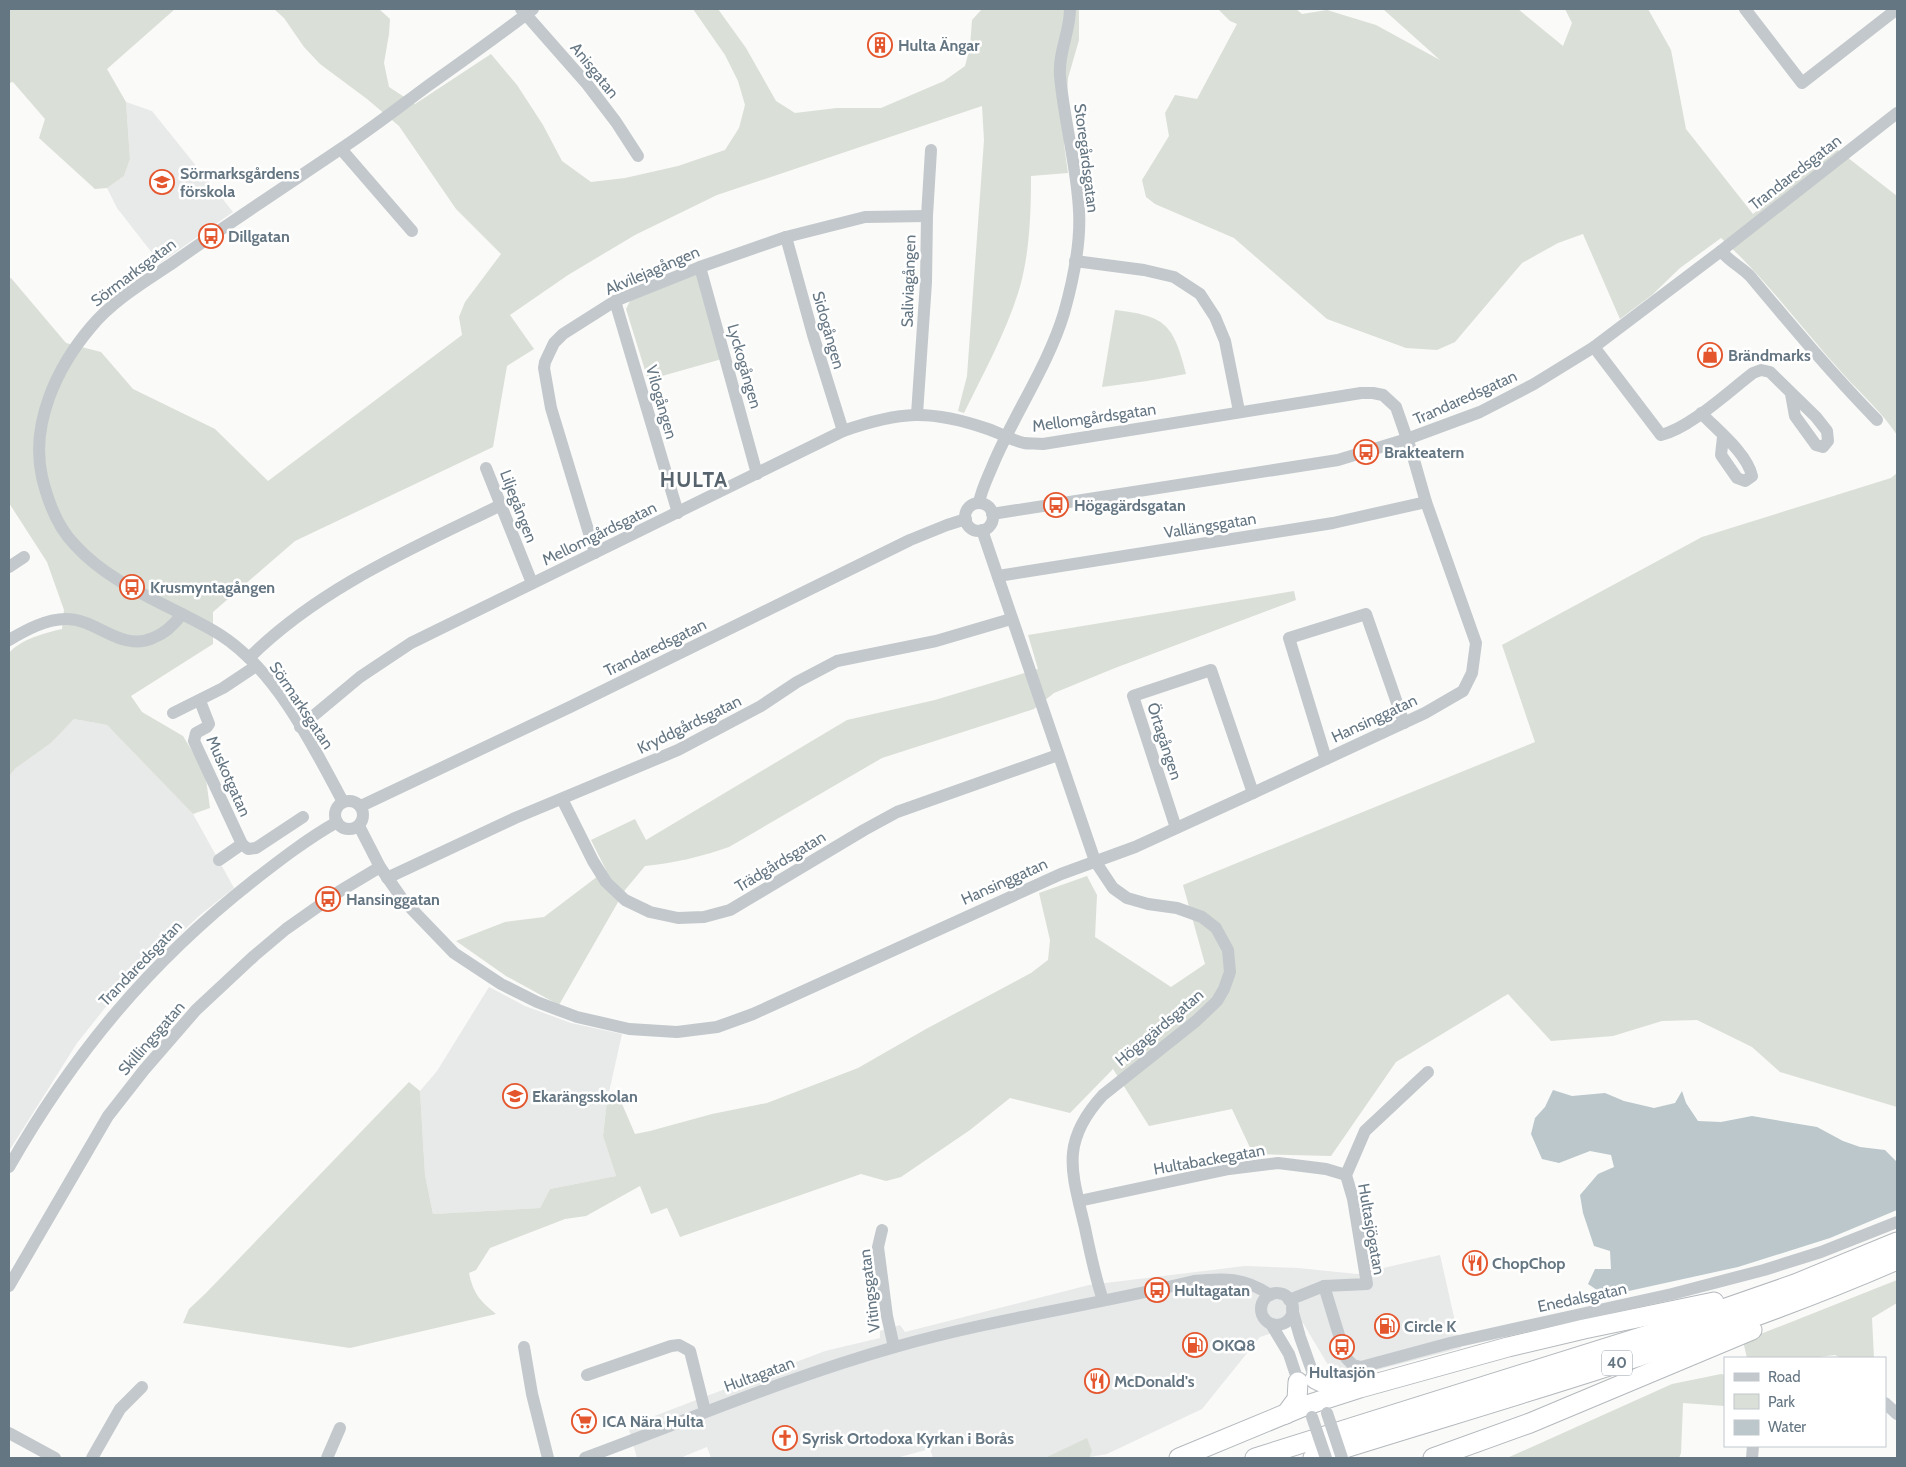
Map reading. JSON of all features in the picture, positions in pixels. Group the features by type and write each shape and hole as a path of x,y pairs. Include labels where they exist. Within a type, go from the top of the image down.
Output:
{"highway":[{"name":"40","path":"1255,1458 1657,1332 1796,1284 1897,1242"},
{"name":"40","path":"1313,1458 1646,1354 1724,1327 1897,1260"},
{"path":"1433,1458 1530,1424 1802,1309 1872,1271"},
{"path":"1179,1458 1286,1414 1317,1409 1360,1388 1508,1347 1796,1284"},
{"path":"1286,1414 1307,1380 1330,1386 1360,1388"}],"street":[{"name":"Storegårdsgatan","path":"979,503 996,456 1056,333 1068,297 1079,213 1060,75 1060,61 1068,32 1070,9"},
{"path":"1750,10 1802,83 1897,9"},
{"name":"Sörmarksgatan","path":"343,802 300,727 276,690 252,662 221,636 100,569 73,544 55,517 45,491 39,453 44,408 73,350 92,325 111,308 137,287 206,239 341,149 527,10"},
{"name":"Anisgatan","path":"527,10 616,122 638,156"},
{"name":"Trandaredsgatan","path":"992,514 1338,460 1407,439 1497,404 1534,384 1594,347 1721,251 1897,113"},
{"path":"341,149 412,230"},
{"name":"Saliviagången","path":"918,414 931,150"},
{"name":"Akvilejagången","path":"595,553 551,408 545,362 554,343 563,334 615,301 700,266 786,237 865,217 927,216"},
{"name":"Sidogången","path":"786,237 813,335 843,431"},
{"path":"1721,251 1746,272 1785,320 1877,420"},
{"path":"1074,261 1144,270 1174,277 1200,294 1215,317 1224,341 1239,411"},
{"name":"Lyckogången","path":"700,266 757,474"},
{"name":"Vilogången","path":"615,301 678,513"},
{"path":"1594,347 1661,435 1670,433 1701,413 1761,370 1770,372 1791,394"},
{"name":"Mellomgårdsgatan","path":"300,727 360,677 411,643 843,431 891,417 918,414 954,418 990,429 1023,443 1043,444 1239,411 1361,393 1373,393 1383,395 1396,407 1407,439"},
{"path":"1701,413 1723,436"},
{"name":"Hansinggatan","path":"359,826 384,873 403,900 454,953 502,984 537,1002 577,1017 630,1029 677,1032 717,1027 753,1014 1052,878 1135,846 1253,794 1404,723 1463,692 1468,685 1475,663 1476,643 1426,502 1407,439"},
{"name":"Liljegången","path":"486,468 532,583"},
{"name":"Vallängsgatan","path":"998,576 1333,523 1426,502"},
{"path":"979,503 988,506 992,514 990,524 982,530 972,528 966,520 968,508 979,503"},
{"path":"173,713 223,688 322,598 388,562 501,505"},
{"name":"Trandaredsgatan","path":"361,806 561,711 910,540 947,525 966,520"},
{"name":"Högagärdsgatan","path":"982,530 1095,861 1113,888 1128,898 1148,904 1176,908 1202,917 1216,928 1228,950 1230,972 1224,989 1216,1001 1196,1021 1103,1095 1091,1108 1073,1148 1074,1184 1103,1300"},
{"path":"9,567 24,557"},
{"path":"9,640 30,628 66,619 92,626 130,642 144,642 162,634 182,614"},
{"path":"1326,759 1289,638 1366,614 1404,723"},
{"name":"Kryddgårdsgatan","path":"384,873 678,750 761,706 797,682 837,662 936,641 1011,619"},
{"name":"Örtagången","path":"1176,828 1133,696 1211,670 1253,794"},
{"name":"Muskotgatan","path":"200,701 209,724 207,727 196,732 194,741 242,844"},
{"name":"Trädgårdsgatan","path":"562,799 592,861 606,882 625,900 650,912 678,918 704,917 730,910 897,812 1058,755"},
{"path":"353,801 361,806 364,816 359,826 347,829 337,822 336,811 343,802 353,801"},
{"path":"219,860 242,844 248,849 256,848 303,817"},
{"name":"Trandaredsgatan","path":"9,1167 39,1115 102,1026 170,953 214,912 275,864 337,822"},
{"name":"Skillingsgatan","path":"9,1286 108,1116 144,1070 196,1010 254,956 292,925 340,891 384,873"},
{"name":"Hultasjögatan","path":"1291,1304 1324,1286 1367,1284 1353,1199 1346,1175 1364,1131 1428,1072"},
{"name":"Hultabackegatan","path":"1079,1201 1229,1170 1278,1163 1326,1168 1346,1175"},
{"name":"Enedalsgatan","path":"1324,1286 1346,1358 1350,1363 1361,1367 1450,1343 1672,1294 1764,1270 1822,1252 1897,1222"},
{"name":"Vitingsgatan","path":"882,1230 878,1247 887,1316 894,1347"},
{"name":"Hultagatan","path":"585,1458 705,1411 826,1368 894,1347 1028,1315 1194,1281 1219,1278 1251,1284 1270,1295 1280,1294 1291,1304"},
{"path":"1270,1295 1265,1298 1261,1308 1262,1316 1271,1324 1307,1380"},
{"path":"1271,1324 1286,1322 1292,1314 1291,1304"},
{"path":"1291,1304 1300,1337 1307,1380 1317,1409 1342,1458"},
{"path":"587,1375 671,1346 685,1347 690,1351 705,1411"},
{"path":"524,1347 532,1394 548,1458"},
{"path":"92,1458 120,1409 142,1387"},
{"path":"1886,1404 1897,1414"},
{"path":"1317,1409 1326,1458"},
{"path":"327,1458 340,1428"},
{"path":"9,1433 55,1458"}],"shaded area":[{"name":"Sörmarksgårdens förskola","path":"126,102 152,111 233,212 160,263 117,208 107,188 124,176 130,159"},
{"path":"74,719 107,725 193,814 234,888 200,915 135,976 105,1008 77,1043 9,1151 9,776 16,768 51,743"},
{"name":"Ekarängsskolan","path":"489,987 525,1006 571,1023 622,1034 607,1101 603,1136 616,1176 550,1189 540,1208 433,1214 425,1175 420,1091 437,1071"},
{"path":"1440,1255 1461,1348 1373,1371 1334,1375 1303,1323 1260,1337 1202,1409 1107,1454 1084,1458 933,1458 930,1449 896,1458 711,1458 707,1447 680,1458 637,1458 628,1426 825,1351 880,1338 880,1331 900,1325 905,1332 1089,1285 1245,1266 1298,1268 1357,1274"}],"green space":[{"path":"9,9 175,9 107,69 126,102 130,159 124,176 107,188 95,189 39,138 45,119 13,82 9,83"},
{"path":"274,9 379,9 390,19 384,63 389,87 415,104 491,54 517,85 543,125 562,161 591,182 625,178 678,166 725,150 739,128 745,105 738,81 725,55 693,9 718,9 746,48 776,101 795,113 837,108 881,108 944,81 965,66 970,47 972,20 982,9 1079,9 1079,40 1068,78 1064,144 1068,173 1031,176 1028,243 1021,283 1003,333 964,413 958,411 967,376 984,140 982,106 717,195 635,235 568,275 510,315 534,349 507,366 493,447 295,541 213,612 213,644 131,696 142,712 183,736 205,772 210,808 193,814 107,725 74,719 51,743 16,768 9,776 9,653 27,640 62,629 64,610 47,562 9,503 9,279 11,278 66,343 101,352 133,389 215,429 268,481 462,335 459,317 465,302 501,254 456,209 399,126 320,64 304,47 284,18"},
{"path":"1218,9 1296,9 1302,14 1327,10 1376,25 1440,60 1383,9 1518,9 1563,46 1572,23 1565,9 1648,9 1671,50 1686,129 1753,214 1834,147 1897,196 1897,435 1769,288 1721,238 1680,268 1652,295 1620,319 1583,234 1558,243 1522,263 1455,342 1437,350 1406,348 1327,319 1234,238 1155,204 1146,197 1142,180 1169,136 1165,113 1175,95 1197,99 1237,24 1230,21"},
{"path":"698,273 722,359 648,380 626,309 630,301"},
{"path":"1115,310 1146,316 1165,326 1177,344 1186,374 1102,387"},
{"path":"1897,473 1897,1107 1780,1072 1752,1047 1697,1020 1662,1021 1613,1036 1551,1041 1508,994 1396,1062 1331,1156 1253,1154 1232,1109 1149,1126 1113,1069 1070,1113 1010,1098 970,1130 901,1177 886,1181 861,1174 680,1237 667,1208 651,1214 640,1186 586,1216 565,1219 490,1248 476,1270 469,1273 478,1296 496,1314 350,1348 183,1323 189,1309 409,1082 420,1091 425,1175 433,1214 540,1208 550,1189 616,1176 603,1136 607,1101 619,1097 635,1134 712,1114 767,1103 858,1068 1031,973 1048,960 1050,940 1039,893 1087,876 1097,895 1095,937 1171,987 1205,964 1183,885 1535,742 1502,645 1702,537 1891,478"},
{"path":"1294,591 1296,600 1054,693 1034,709 882,758 729,847 687,859 645,866 625,890 559,1005 506,976 456,941 505,922 544,917 606,870 591,840 635,819 646,840 847,720 935,700 1038,669 1028,635"},
{"path":"1897,1280 1897,1303 1872,1318 1874,1357 1839,1357 1835,1355 1819,1357 1747,1357 1743,1341"},
{"path":"1724,1375 1724,1406 1683,1403 1681,1453 1679,1458 1507,1458 1672,1384"},
{"path":"1087,1438 1092,1451 1089,1458 1045,1458"}],"water":[{"path":"1553,1090 1572,1096 1605,1093 1624,1101 1654,1108 1675,1103 1682,1091 1686,1103 1698,1121 1721,1122 1752,1116 1817,1127 1843,1141 1860,1147 1885,1150 1897,1162 1897,1210 1830,1238 1738,1267 1606,1296 1588,1284 1595,1269 1611,1269 1610,1251 1594,1246 1583,1213 1580,1195 1598,1174 1614,1167 1611,1155 1590,1151 1559,1163 1542,1159 1531,1134 1535,1118 1545,1107"}],"place":[{"name":"Hulta Ängar","path":"880,45"},
{"name":"Sörmarksgårdens förskola","path":"162,182"},
{"name":"Dillgatan","path":"211,236"},
{"name":"Brändmarks","path":"1710,355"},
{"name":"Brakteatern","path":"1366,452"},
{"name":"Högagärdsgatan","path":"1056,505"},
{"name":"Krusmyntagången","path":"132,587"},
{"name":"Hansinggatan","path":"328,899"},
{"name":"Ekarängsskolan","path":"515,1096"},
{"name":"ChopChop","path":"1475,1263"},
{"name":"Hultagatan","path":"1157,1290"},
{"name":"Circle K","path":"1387,1326"},
{"name":"OKQ8","path":"1195,1345"},
{"name":"Hultasjön","path":"1342,1347"},
{"name":"McDonald's","path":"1097,1381"},
{"name":"ICA Nära Hulta","path":"584,1421"},
{"name":"Syrisk Ortodoxa Kyrkan i Borås","path":"785,1438"}],"district":[{"name":"HULTA","path":"694,480"}]}
